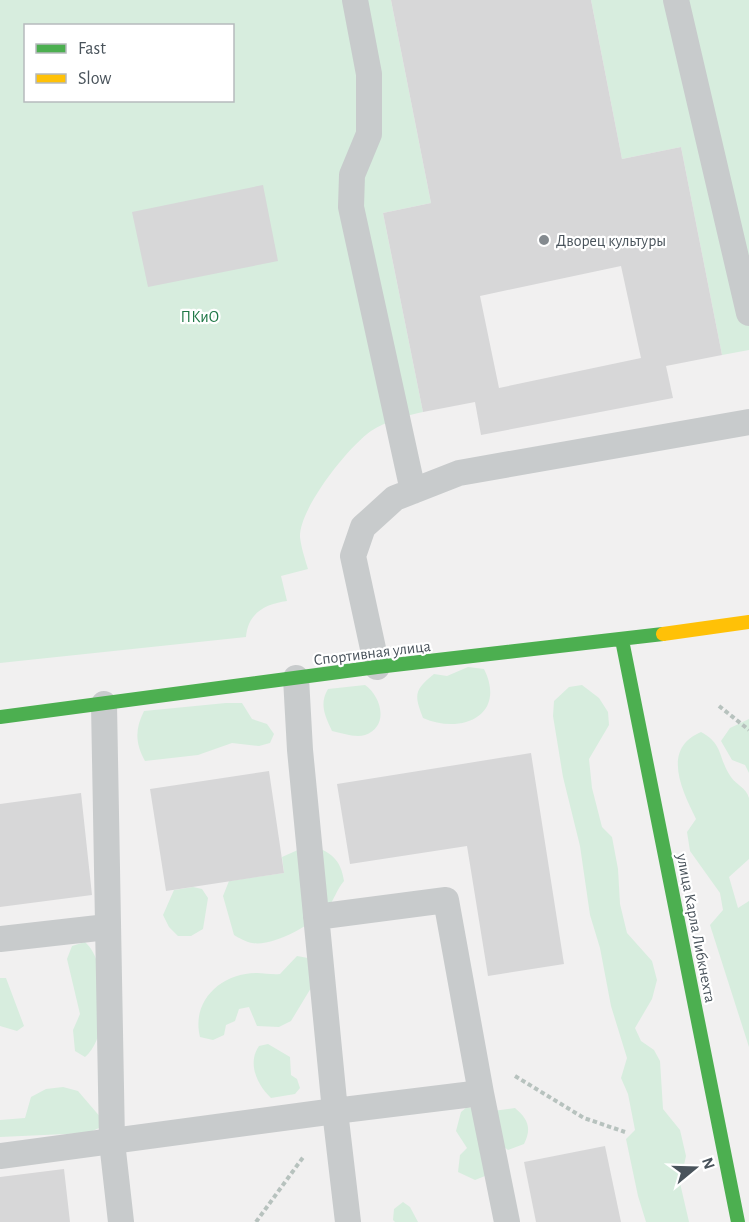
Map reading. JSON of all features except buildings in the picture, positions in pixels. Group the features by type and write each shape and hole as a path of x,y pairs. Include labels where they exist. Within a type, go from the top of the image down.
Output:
{"street":[{"name":"Спортивная улица","path":"0,717 377,667 622,640 749,622"},
{"name":"улица Карла Либкнехта","path":"622,640 738,1222"}],"lane":[{"path":"355,0 369,74 369,134 352,175 351,207 413,491"},
{"path":"676,0 749,313"},
{"path":"377,667 353,556 363,527 394,498 459,473 749,422"},
{"path":"296,678 300,750 348,1222"},
{"path":"104,704 112,1142 121,1222"},
{"path":"316,917 446,900 507,1222"},
{"path":"0,939 107,927"},
{"path":"0,1156 481,1093"}],"path":[{"path":"719,706 749,730"},
{"path":"473,1046 515,1077 584,1118 625,1132"},
{"path":"256,1222 335,1111"}],"green space":[{"name":"ПКиО","path":"0,0 391,0 431,203 383,213 423,412 389,422 371,431 350,450 326,479 307,511 302,525 300,537 308,569 281,576 287,601 259,611 250,622 246,637 0,663"},
{"path":"591,0 749,0 749,350 722,355 681,147 622,159"},
{"path":"468,667 484,669 490,685 490,698 485,709 477,717 466,722 438,723 423,718 417,698 423,684 434,674 447,676"},
{"path":"365,685 379,703 378,725 373,731 361,736 332,731 323,705 328,689"},
{"path":"582,685 599,698 608,712 609,725 589,759 592,788 602,827 612,837 618,869 620,904 627,933 652,961 657,980 652,999 635,1028 641,1041 654,1050 660,1061 663,1109 680,1130 686,1156 680,1183 689,1222 646,1222 626,1139 635,1130 628,1094 621,1078 627,1058 611,1006 600,948 590,915 580,846 563,777 553,716 554,701 569,687"},
{"path":"242,703 252,719 267,724 274,734 270,743 259,746 232,743 198,755 145,761 137,736 144,711"},
{"path":"749,719 749,773 745,765 732,760 721,741 730,728"},
{"path":"701,732 714,742 731,777 746,791 749,798 749,859 729,877 738,908 749,901 749,1047 710,925 723,910 720,893 690,851 687,832 696,819 681,783 678,759 681,749 689,739"},
{"path":"309,845 329,853 337,862 342,873 344,881 327,909 303,927 271,941 252,943 234,935 223,896 229,881 284,873 282,857"},
{"path":"193,887 202,889 208,898 203,929 191,936 178,936 169,927 163,915 174,890"},
{"path":"85,942 93,952 99,966 103,1000 99,1034 85,1057 75,1051 73,1030 80,1014 67,959 72,946"},
{"path":"297,956 308,958 314,983 291,1021 279,1027 257,1026 249,1007 239,1009 235,1021 226,1025 224,1035 213,1040 200,1037 198,1024 200,1012 205,1001 221,984 244,974 280,974"},
{"path":"0,978 6,978 24,1026 17,1031 0,1026"},
{"path":"268,1044 290,1057 291,1075 297,1079 300,1088 295,1094 271,1098 258,1080 254,1066 255,1053 259,1046"},
{"path":"63,1087 78,1091 102,1119 99,1128 88,1133 0,1137 0,1120 25,1118 31,1097 46,1089"},
{"path":"467,1107 485,1112 515,1108 526,1120 528,1128 524,1144 508,1150 500,1144 485,1176 475,1180 458,1172 460,1155 467,1148 456,1131 461,1112"},
{"path":"403,1202 410,1207 418,1222 395,1222 393,1220 394,1209"}],"traffic: fast":[{"path":"0,717 377,667 663,634"},
{"path":"622,640 738,1222"}],"traffic: slow":[{"path":"663,634 749,622"}],"place":[{"name":"Дворец культуры","path":"544,240"}]}
